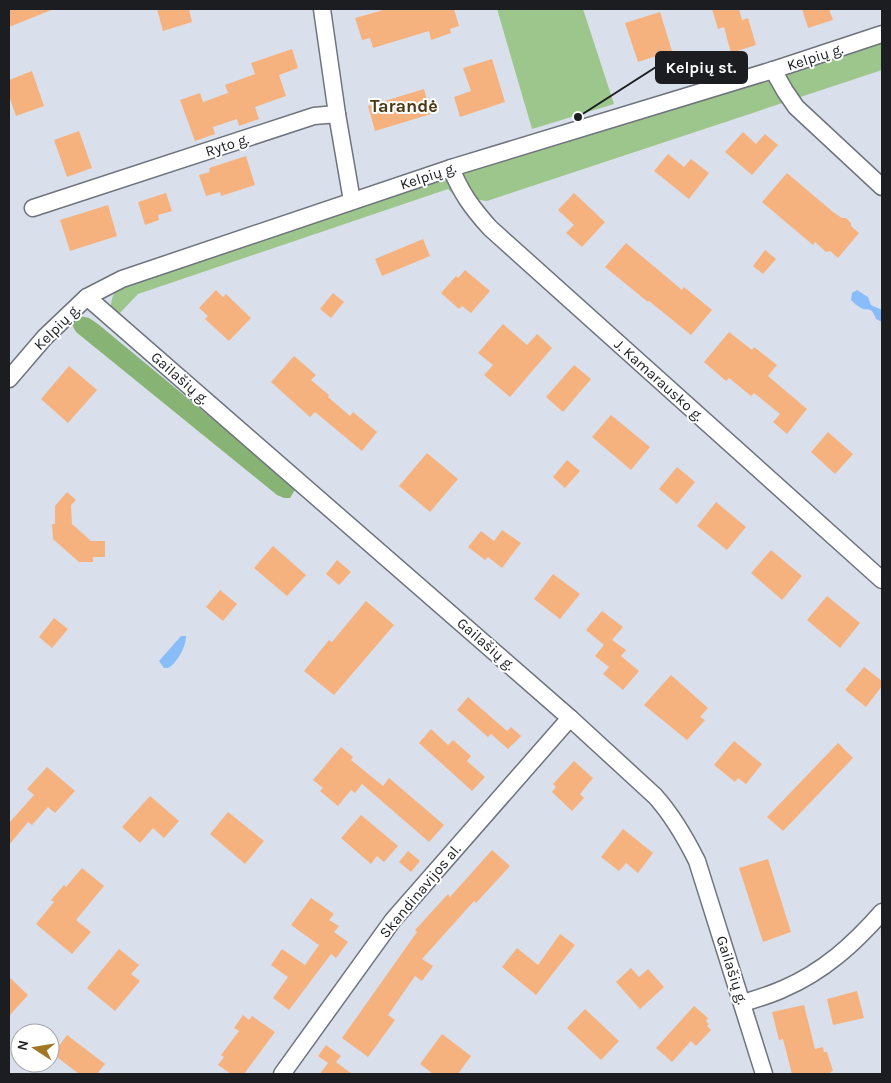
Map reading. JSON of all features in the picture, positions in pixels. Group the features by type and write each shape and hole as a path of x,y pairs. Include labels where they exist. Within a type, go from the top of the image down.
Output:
{"street":[{"path":"322,9 352,201"},
{"name":"Kelpių g.","path":"9,379 46,337 87,297 122,279 451,168 774,70 882,34"},
{"path":"774,70 785,92 796,107 882,186"},
{"name":"Ryto g.","path":"33,208 314,116 338,114"},
{"name":"J. Kamarausko g.","path":"451,168 460,190 490,228 882,580"},
{"name":"Gailašių g.","path":"87,297 570,718 668,810 681,829 697,861 764,1074"},
{"name":"Skandinavijos al.","path":"282,1074 393,920 570,718"},
{"path":"743,1003 784,989 813,974 840,955 882,912"}],"green space":[{"path":"497,9 583,9 614,104 532,129"},
{"path":"882,43 882,70 487,201 456,197 448,189 138,294 118,315 111,306 115,292 127,284 301,224"},
{"path":"80,316 89,318 98,324 296,488 290,498 277,495 76,332 71,323"}],"water":[{"path":"857,290 868,297 871,305 882,310 882,322 876,319 871,310 861,308 851,300 852,293"},
{"path":"181,636 186,636 180,654 171,666 164,668 159,661"}],"building":[{"path":"9,9 54,9 9,27"},
{"path":"157,9 189,9 192,22 163,31"},
{"path":"387,9 454,9 459,26 450,29 451,33 431,40 429,31 373,48 370,38 362,40 355,18"},
{"path":"712,9 739,9 742,20 748,18 756,45 731,53 724,27 718,29"},
{"path":"802,9 829,9 833,20 808,28"},
{"path":"660,12 672,51 638,62 625,23"},
{"path":"292,49 298,68 279,75 286,96 255,107 259,119 239,126 237,119 213,127 215,134 195,141 180,100 200,93 203,102 228,93 225,85 255,74 251,63"},
{"path":"492,59 505,102 460,117 454,97 471,91 463,68"},
{"path":"32,71 44,106 16,116 9,96 9,80"},
{"path":"424,89 431,114 375,131 368,106"},
{"path":"79,131 92,168 67,177 54,140"},
{"path":"743,132 756,144 765,134 778,145 752,175 725,152"},
{"path":"668,154 684,167 691,159 709,173 689,199 654,171"},
{"path":"246,156 255,185 221,196 220,192 206,196 199,175 210,172 209,168"},
{"path":"787,173 833,212 842,218 846,218 859,233 838,258 830,251 826,252 815,242 813,245 762,202"},
{"path":"166,193 172,211 158,215 159,220 145,225 138,202"},
{"path":"574,193 605,222 582,247 566,233 574,225 558,210"},
{"path":"108,205 117,236 70,251 60,220"},
{"path":"423,239 430,256 382,276 375,259"},
{"path":"626,243 682,290 684,287 712,310 691,335 605,267"},
{"path":"765,250 776,259 763,274 753,266"},
{"path":"465,270 490,291 471,313 462,306 459,309 441,293 456,276 458,278"},
{"path":"216,290 223,297 226,294 251,318 229,341 205,319 208,316 199,308"},
{"path":"333,293 344,302 331,318 320,309"},
{"path":"503,324 527,345 537,334 552,348 510,397 484,375 493,365 478,353"},
{"path":"729,332 752,350 754,347 777,365 768,376 807,409 787,434 773,422 780,414 754,393 751,396 729,378 726,381 704,362"},
{"path":"294,356 316,375 311,380 329,395 328,397 350,416 353,412 377,432 362,451 315,412 310,417 271,382"},
{"path":"574,365 591,379 563,412 546,397"},
{"path":"69,366 97,390 68,423 41,399"},
{"path":"611,415 650,447 631,470 592,437"},
{"path":"828,432 853,454 835,474 811,452"},
{"path":"427,453 458,479 430,512 399,486"},
{"path":"567,460 580,471 565,488 553,477"},
{"path":"677,467 695,482 677,504 659,489"},
{"path":"67,492 76,500 71,505 72,524 91,541 105,541 105,557 93,557 93,562 79,562 53,539 52,524 55,524 55,506"},
{"path":"716,502 746,527 727,550 697,526"},
{"path":"502,530 521,543 502,568 488,557 485,560 468,547 481,531 494,541"},
{"path":"273,546 306,575 287,596 254,568"},
{"path":"771,550 802,576 782,600 751,573"},
{"path":"337,560 351,572 339,585 326,574"},
{"path":"553,574 580,594 560,619 534,599"},
{"path":"220,590 237,604 223,621 206,607"},
{"path":"827,596 860,623 840,648 807,620"},
{"path":"366,601 394,625 334,695 304,671 329,640 332,642"},
{"path":"602,611 623,627 612,640 626,650 621,656 639,671 623,690 603,674 609,667 595,656 604,645 586,630"},
{"path":"54,618 68,629 52,648 39,637"},
{"path":"864,667 882,681 882,686 866,707 845,690"},
{"path":"671,675 708,708 700,717 705,720 687,740 644,705"},
{"path":"468,697 507,731 511,727 521,736 508,749 491,734 488,737 457,710"},
{"path":"431,729 448,745 453,740 471,756 467,761 485,777 472,791 419,743"},
{"path":"734,741 762,764 746,784 738,778 735,782 714,765"},
{"path":"838,743 853,758 783,831 767,817"},
{"path":"341,747 353,757 351,760 383,786 389,778 444,825 429,842 362,784 355,793 351,790 338,806 320,791 323,788 313,780"},
{"path":"574,761 593,778 580,794 584,798 572,811 552,792 556,787 553,784"},
{"path":"47,767 75,791 55,813 48,807 32,825 28,822 9,845 9,823 34,795 27,789"},
{"path":"150,796 179,821 164,838 153,828 140,843 122,827"},
{"path":"228,812 264,841 245,864 210,834"},
{"path":"361,815 398,846 384,862 377,856 371,864 341,838"},
{"path":"623,829 653,853 638,873 626,863 619,871 601,857"},
{"path":"492,850 510,866 476,903 474,901 422,959 433,966 422,981 415,976 388,1015 395,1020 368,1057 342,1038 417,932 415,930 448,894 450,897"},
{"path":"408,851 420,861 411,872 399,862"},
{"path":"768,859 791,932 763,942 739,868"},
{"path":"82,868 104,886 76,920 91,932 72,954 36,924 54,902 51,900 64,885 66,887"},
{"path":"311,898 334,914 329,920 339,926 334,932 348,942 336,958 331,954 289,1010 273,998 288,977 271,965 282,949 305,965 319,945 291,925"},
{"path":"560,934 575,945 536,995 502,967 517,948 538,965"},
{"path":"119,949 139,965 131,974 140,981 115,1011 87,988"},
{"path":"631,968 639,977 648,969 664,987 640,1009 616,982"},
{"path":"9,977 28,995 9,1016"},
{"path":"857,991 864,1018 833,1025 827,999"},
{"path":"804,1005 815,1049 823,1047 824,1052 827,1052 833,1071 830,1072 831,1074 792,1074 783,1039 779,1040 772,1012"},
{"path":"694,1006 708,1018 706,1021 709,1024 707,1026 711,1030 696,1046 691,1041 672,1062 656,1048"},
{"path":"585,1009 619,1041 601,1060 567,1028"},
{"path":"243,1015 249,1020 252,1016 275,1032 244,1074 231,1074 218,1065 224,1057 221,1055 239,1031 234,1028"},
{"path":"442,1034 471,1056 458,1074 433,1074 420,1064"},
{"path":"67,1035 105,1064 97,1074 79,1074 60,1059 60,1044"},
{"path":"326,1045 341,1056 336,1062 352,1074 320,1074 328,1063 318,1056"}],"place":[{"name":"Kelpių st.","path":"578,117"}],"district":[{"name":"Tarandė","path":"404,106"}]}
